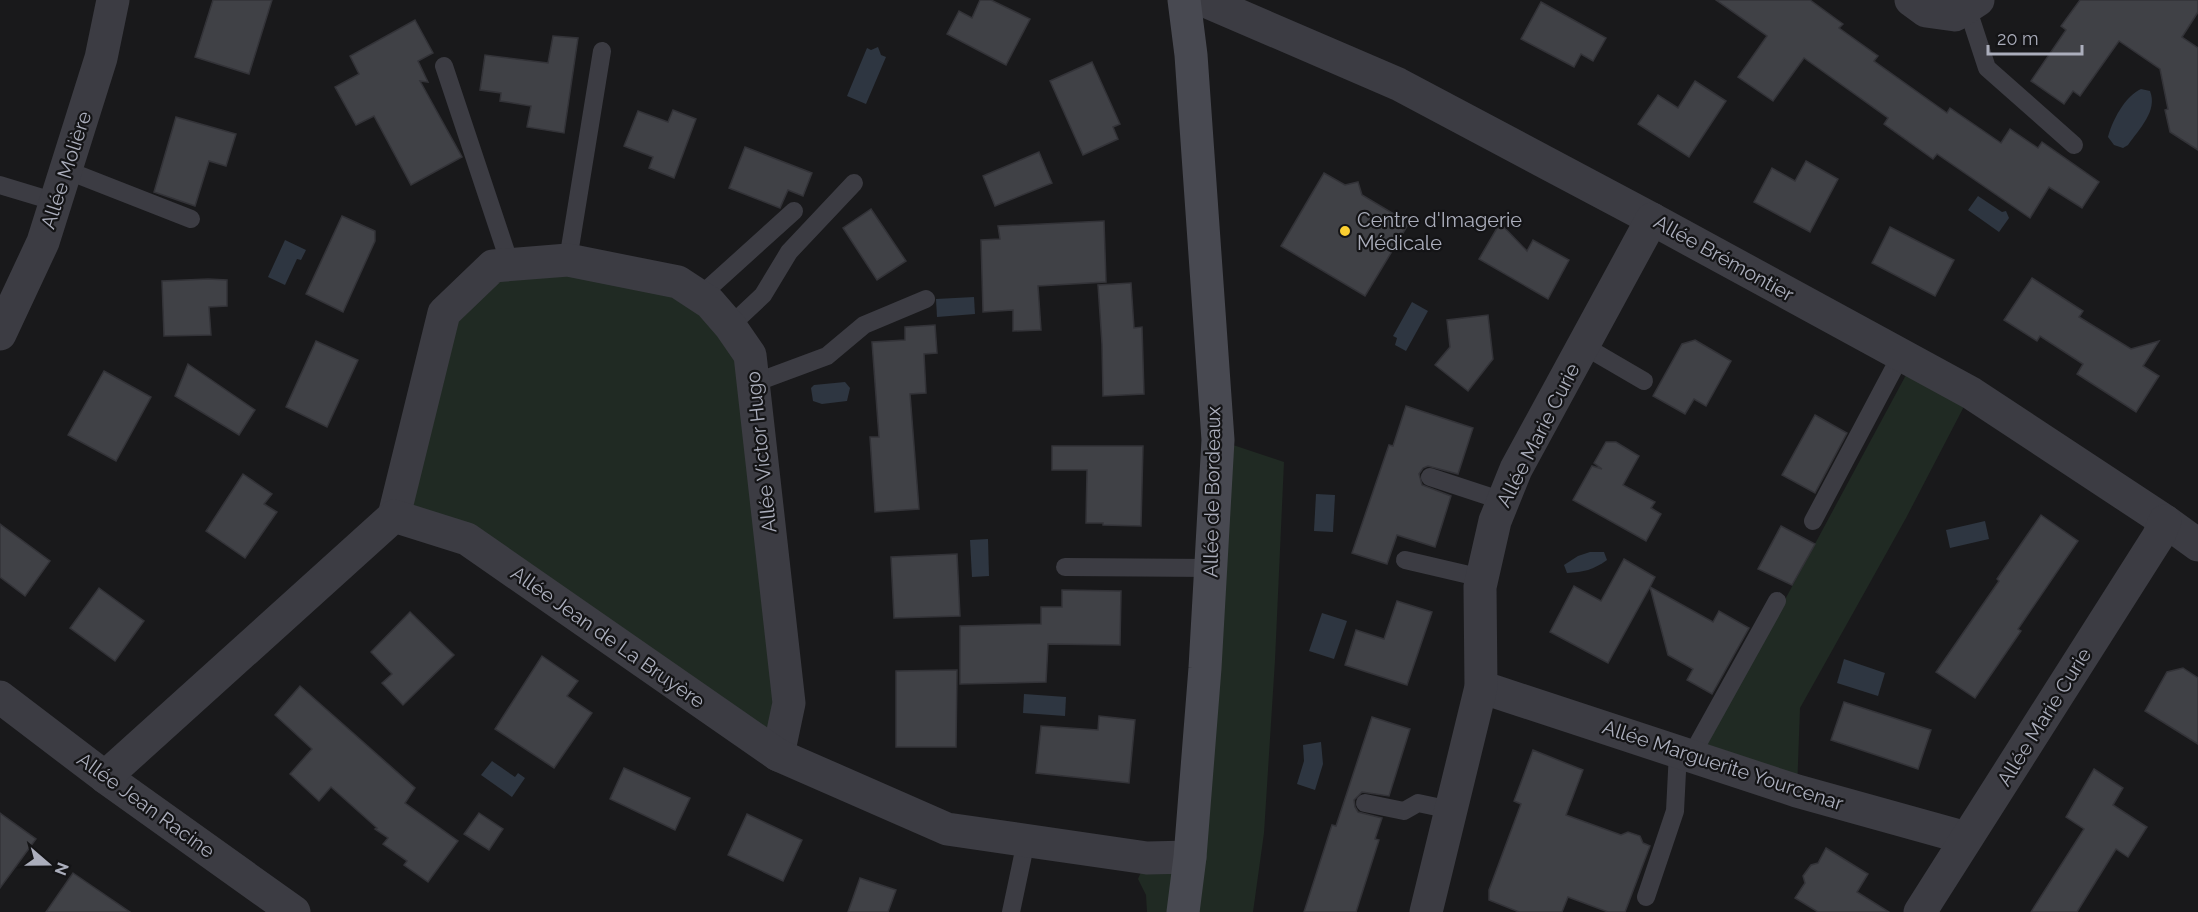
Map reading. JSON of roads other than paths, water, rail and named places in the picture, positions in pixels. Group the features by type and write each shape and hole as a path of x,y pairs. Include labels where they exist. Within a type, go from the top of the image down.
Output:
{"main road":[{"name":"Allée de Bordeaux","path":"1183,912 1190,857 1205,668 1218,440 1191,55 1184,0"}],"street":[{"name":"Allée Molière","path":"0,332 43,242 101,58 113,0"},
{"path":"1911,0 1926,11 1955,15 1972,4"},
{"name":"Allée Brémontier","path":"1215,5 1398,84 1971,393 2198,545"},
{"name":"Allée Marie Curie","path":"1426,912 1481,687 1480,587 1495,521 1516,469 1652,219"},
{"name":"Allée Victor Hugo","path":"394,516 444,313 493,266 568,260 678,282 710,303 750,355 789,703 778,755"},
{"path":"105,777 394,516"},
{"name":"Allée Jean de La Bruyère","path":"394,516 467,539 778,755 947,829 1148,858 1190,857"},
{"name":"Allée Marie Curie","path":"1920,912 2166,522"},
{"name":"Allée Marguerite Yourcenar","path":"1481,687 1797,791 1966,838"},
{"name":"Allée Jean Racine","path":"0,697 105,777 294,912"}],"lane":[{"path":"1972,4 1987,68 2074,145"},
{"path":"568,260 602,51"},
{"path":"444,66 510,264"},
{"path":"66,170 191,219"},
{"path":"730,327 763,296 789,252 854,183"},
{"path":"0,185 56,202"},
{"path":"699,297 794,211"},
{"path":"754,383 827,356 864,325 926,299"},
{"path":"1584,346 1644,381"},
{"path":"1813,521 1901,355"},
{"path":"1430,477 1503,501"},
{"path":"1405,560 1482,578"},
{"path":"1065,567 1211,568"},
{"path":"1646,897 1675,811 1684,754 1777,601"},
{"path":"1365,803 1404,811 1418,804 1451,810"},
{"path":"1011,912 1026,840"}],"place":[{"name":"Centre d'Imagerie Médicale","path":"1345,231"}]}
